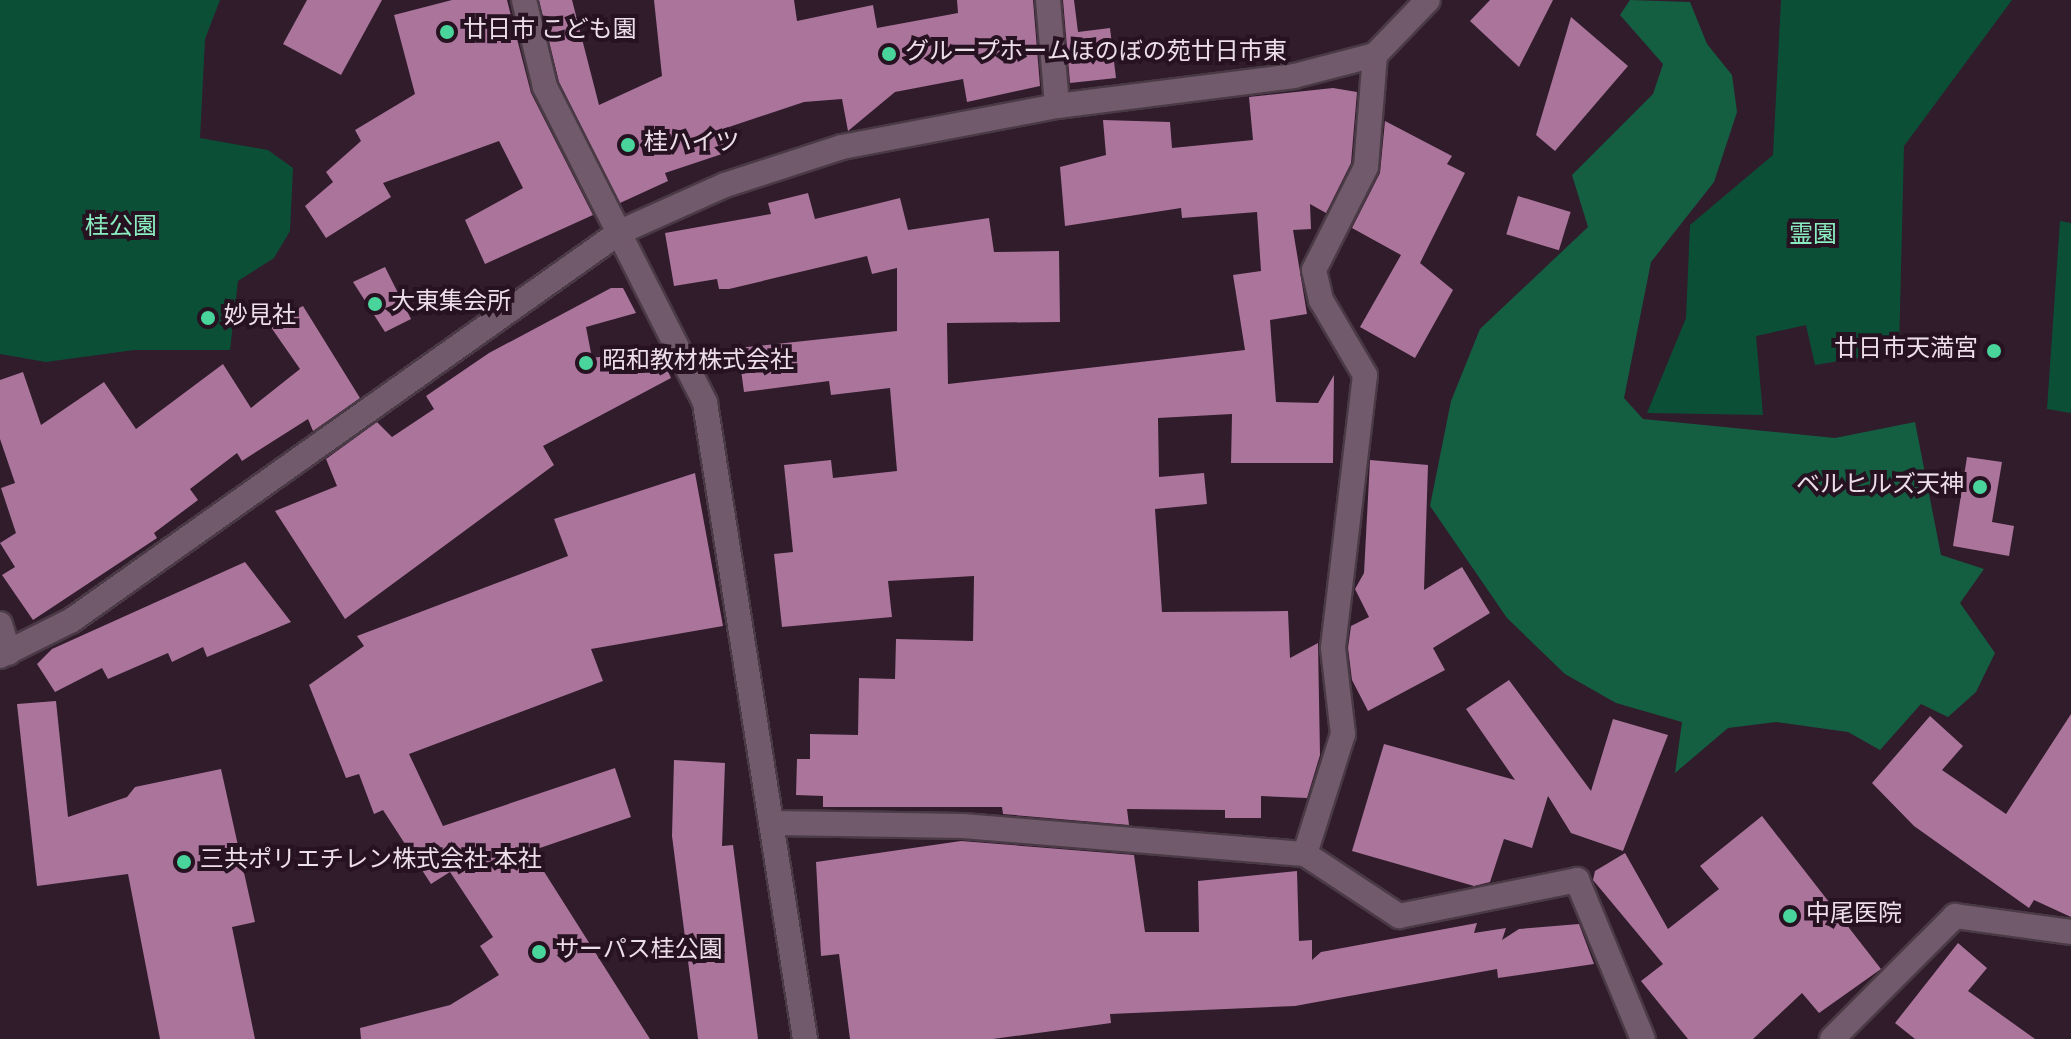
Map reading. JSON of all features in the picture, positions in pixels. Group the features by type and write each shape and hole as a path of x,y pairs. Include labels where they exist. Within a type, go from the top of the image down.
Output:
{"street":[{"path":"524,0 545,87 705,403 775,823 805,1039"},
{"path":"1048,0 1057,106"},
{"path":"0,624 4,655 72,620 620,232 725,185 842,147 1057,106 1294,76 1375,55 1428,0"},
{"path":"1305,854 1343,734 1335,621 1365,375 1321,300 1314,270 1366,167 1375,55"},
{"path":"775,823 963,826 1305,854 1399,916 1577,880 1643,1039"},
{"path":"1832,1039 1955,916 2071,932"}],"green space":[{"name":"桂公園","path":"0,0 220,0 205,39 200,138 268,150 293,168 290,231 274,258 238,281 230,350 134,350 46,362 0,354"},
{"path":"1630,0 1690,2 1707,44 1732,75 1737,112 1714,182 1651,262 1624,398 1643,419 1835,438 1915,422 1941,555 1984,569 1960,603 1995,653 1976,692 1948,717 1921,704 1880,750 1848,732 1776,722 1728,728 1675,773 1682,722 1616,703 1565,674 1507,618 1430,506 1451,401 1480,329 1588,227 1572,175 1653,94 1663,64 1620,15"},
{"name":"霊園","path":"1781,0 2012,0 1904,146 1899,351 1815,365 1806,325 1756,336 1763,415 1647,413 1686,318 1690,225 1773,155"},
{"path":"2060,221 2071,223 2071,413 2047,409"}],"building":[{"path":"307,0 382,0 341,75 283,44"},
{"path":"452,0 507,0 531,93 593,215 485,264 465,220 523,188 499,141 383,183 391,197 326,238 305,206 333,182 326,172 361,141 355,130 415,94 394,15"},
{"path":"539,0 572,0 599,105 662,76 654,0 794,0 797,21 873,5 877,28 958,13 957,0 1033,0 1040,86 967,102 963,79 895,92 848,131 842,99 804,102 720,130 728,152 665,173 668,181 620,203 559,82"},
{"path":"1063,0 1074,0 1078,32 1110,28 1116,78 1070,83"},
{"path":"1490,0 1553,0 1519,67 1470,21"},
{"path":"1571,17 1628,66 1555,151 1536,135"},
{"path":"1333,88 1357,92 1351,163 1326,213 1310,204 1311,229 1293,230 1307,314 1270,320 1276,402 1318,403 1334,375 1333,463 1231,463 1232,414 1158,418 1159,477 1204,473 1207,504 1155,509 1162,612 1288,611 1290,658 1318,643 1320,755 1307,798 1261,796 1261,818 1225,818 1225,810 1127,809 1129,825 1003,814 1002,807 823,807 823,796 796,795 797,759 810,759 810,734 858,735 859,678 895,679 896,639 973,641 974,576 888,581 892,617 782,627 774,554 793,552 784,465 831,460 833,478 897,471 890,388 831,395 829,381 744,392 738,348 897,331 897,268 872,274 867,256 729,289 719,289 717,279 674,286 665,233 771,214 768,203 808,193 815,219 900,198 908,230 989,218 994,252 1059,251 1060,322 947,323 948,384 1245,350 1233,275 1261,271 1257,212 1182,218 1181,208 1065,226 1060,167 1106,155 1103,120 1170,122 1172,148 1253,140 1249,97"},
{"path":"1385,121 1452,156 1447,164 1465,173 1420,263 1453,290 1415,358 1360,327 1401,255 1352,228 1380,173"},
{"path":"1518,196 1571,212 1559,250 1506,234"},
{"name":"大東集会所","path":"385,267 411,319 385,332 353,282"},
{"path":"611,288 623,288 636,313 586,327 592,358 658,349 671,378 543,446 554,465 345,619 275,511 337,486 326,459 377,422 392,437 434,409 426,396 489,353"},
{"path":"303,306 360,398 313,431 308,419 242,461 237,453 190,489 198,500 154,533 157,538 33,620 2,575 15,567 0,543 16,533 1,488 15,483 0,439 0,380 23,372 41,425 104,382 136,429 223,364 251,408 300,369 268,323"},
{"name":"ベルヒルズ天神","path":"1967,457 2002,462 1992,522 2014,526 2009,556 1953,546"},
{"path":"1370,460 1428,465 1424,590 1462,567 1490,613 1433,648 1445,670 1368,711 1352,680 1348,648 1351,626 1369,617 1355,589 1364,573"},
{"path":"695,473 723,626 591,649 603,681 409,754 443,826 615,768 631,817 531,851 650,1039 361,1039 360,1028 450,1005 499,975 480,946 493,937 450,872 431,884 383,810 374,814 359,774 346,778 309,685 364,646 357,636 568,556 554,519"},
{"path":"245,562 291,622 207,657 203,647 172,662 168,653 108,679 102,668 55,692 37,664 52,649"},
{"path":"1509,680 1591,791 1613,719 1668,735 1623,851 1571,833 1548,796 1532,848 1504,839 1490,882 1474,886 1352,851 1384,744 1515,780 1466,709"},
{"path":"56,701 68,817 127,797 135,787 221,769 255,922 232,927 255,1039 160,1039 128,874 37,886 17,704"},
{"path":"2071,714 2071,917 2034,900 2029,908 1914,826 1872,783 1930,716 1963,746 1942,770 2006,814"},
{"path":"674,760 725,763 722,846 733,845 758,1039 698,1039 672,836"},
{"path":"1762,816 1881,969 1819,1013 1802,993 1753,1039 1688,1039 1641,981 1663,964 1593,880 1595,871 1625,853 1668,929 1719,889 1700,866"},
{"path":"961,841 1134,855 1145,932 1199,932 1198,881 1297,871 1299,941 1312,940 1312,960 1321,952 1477,923 1474,933 1506,928 1502,940 1519,929 1579,924 1594,964 1498,978 1497,969 1295,1006 1110,1014 1111,1023 993,1039 850,1039 839,954 821,956 816,862"},
{"path":"1958,943 1987,968 1968,991 2035,1039 1915,1039 1895,1023"}],"place":[{"name":"廿日市 こども園","path":"447,32"},
{"name":"グループホームほのぼの苑廿日市東","path":"889,54"},
{"name":"桂ハイツ","path":"628,145"},
{"name":"大東集会所","path":"375,304"},
{"name":"妙見社","path":"208,318"},
{"name":"廿日市天満宮","path":"1994,351"},
{"name":"昭和教材株式会社","path":"586,363"},
{"name":"ベルヒルズ天神","path":"1980,487"},
{"name":"三共ポリエチレン株式会社 本社","path":"184,862"},
{"name":"中尾医院","path":"1790,916"},
{"name":"サーパス桂公園","path":"539,952"}]}
